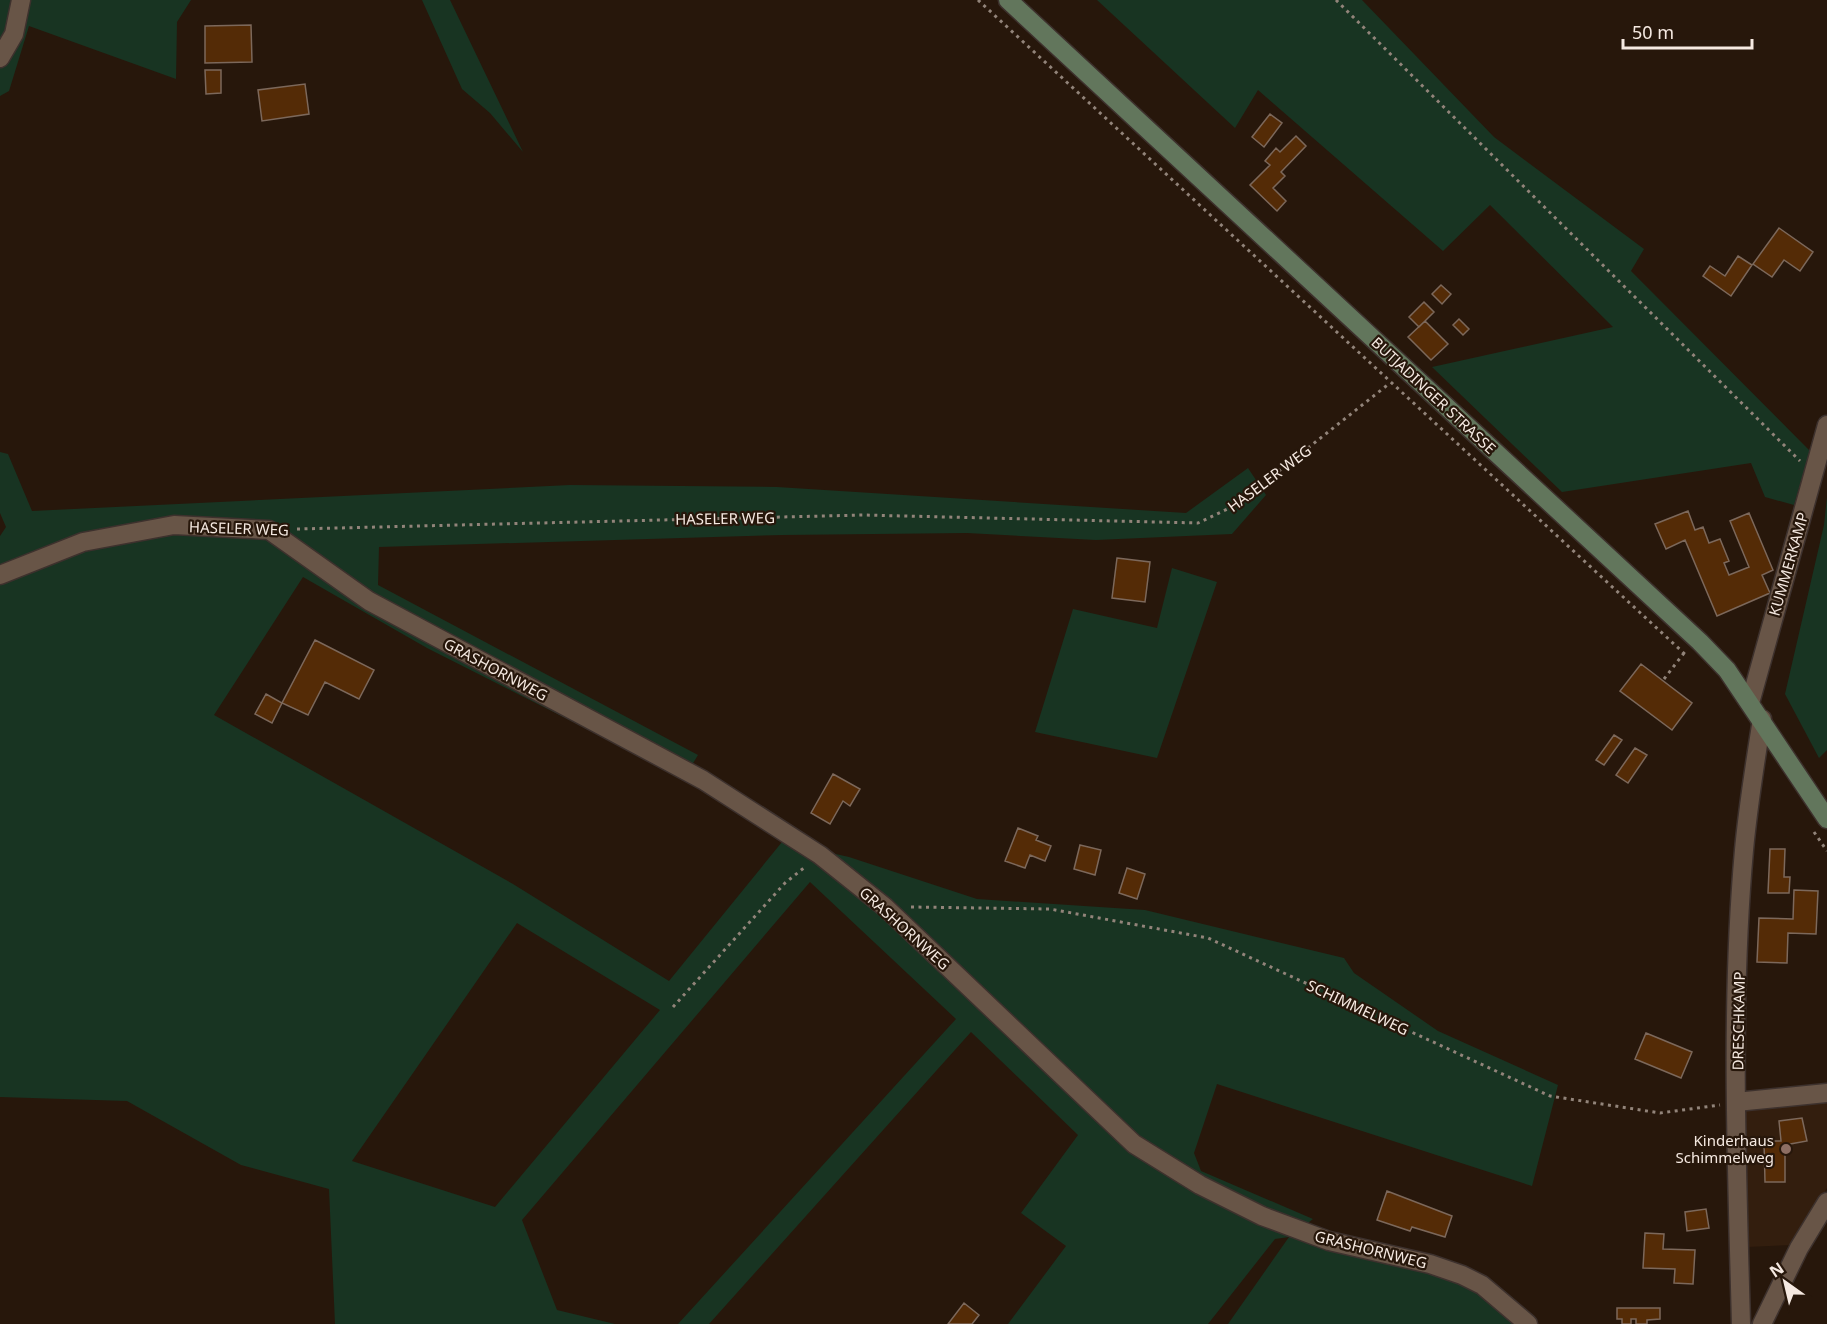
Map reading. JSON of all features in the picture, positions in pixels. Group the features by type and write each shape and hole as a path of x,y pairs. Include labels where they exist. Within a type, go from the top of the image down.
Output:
{"street":[{"path":"0,58 14,34 21,0"},
{"name":"BUTJADINGER STRASSE","path":"1008,0 1700,642 1728,670 1827,819"},
{"name":"KUMMERKAMP","path":"1750,702 1827,425"},
{"name":"HASELER WEG","path":"0,575 83,542 174,525 268,530"},
{"name":"GRASHORNWEG","path":"268,530 369,601 703,780 820,855 885,907 1134,1143 1200,1185 1262,1216 1329,1241 1430,1264 1462,1275 1490,1291 1528,1324"},
{"name":"DRESCHKAMP","path":"1742,1324 1736,1102 1744,851 1762,719"},
{"path":"1736,1102 1827,1093"},
{"path":"1762,1324 1798,1248 1827,1202"}],"path":[{"path":"978,0 1692,660"},
{"path":"1336,0 1626,285 1813,474"},
{"name":"HASELER WEG","path":"268,530 863,515 1198,523 1236,506 1407,370"},
{"path":"1664,680 1684,653"},
{"path":"1808,822 1827,850"},
{"path":"673,1007 785,883 820,855"},
{"name":"SCHIMMELWEG","path":"885,907 1050,909 1208,938 1550,1096 1660,1113 1736,1102"}],"shaded area":[{"name":"Kinderhaus Schimmelweg","path":"1827,1099 1827,1188 1792,1245 1747,1247 1743,1109"}],"green space":[{"path":"0,0 191,0 177,22 176,79 29,26 9,91 0,96"},
{"path":"422,0 450,0 523,152 490,113 462,89"},
{"path":"1097,0 1362,0 1494,137 1644,249 1631,271 1810,451 1794,505 1765,497 1751,463 1562,492 1432,367 1613,327 1490,205 1443,251 1258,90 1235,128"},
{"path":"0,452 8,454 32,511 570,485 777,487 1186,513 1248,468 1266,495 1232,534 1096,540 967,533 783,535 379,547 378,585 698,755 684,778 427,648 303,577 214,715 513,884 669,981 782,842 849,857 977,899 1145,910 1344,958 1354,973 1438,1031 1558,1085 1532,1186 1217,1084 1194,1153 1201,1171 1313,1219 1290,1237 1449,1277 1495,1303 1519,1324 1228,1324 1289,1237 1275,1239 1208,1324 1008,1324 1066,1246 1021,1213 1078,1135 971,1032 709,1324 678,1324 956,1019 810,882 522,1220 557,1310 615,1324 335,1324 329,1189 241,1165 127,1101 0,1097 0,536 6,527 0,513","holes":["517,923 660,1010 495,1207 352,1161"]},
{"path":"1827,497 1827,750 1819,758 1785,694 1824,525"},
{"path":"1172,568 1217,582 1157,758 1035,732 1073,609 1157,628"}],"building":[{"path":"251,25 252,62 205,63 205,26"},
{"path":"205,70 221,70 221,93 206,94"},
{"path":"305,84 309,114 262,121 258,90"},
{"path":"1270,114 1282,123 1264,147 1252,137"},
{"path":"1296,136 1306,146 1281,172 1285,176 1273,188 1286,201 1277,211 1250,185 1270,165 1265,161 1276,148 1280,152"},
{"path":"1779,228 1813,252 1800,271 1784,260 1772,277 1753,264"},
{"path":"1738,256 1752,265 1731,296 1703,276 1710,266 1725,276"},
{"path":"1441,285 1451,294 1442,304 1432,294"},
{"path":"1424,302 1434,312 1419,327 1409,317"},
{"path":"1459,319 1469,329 1463,335 1453,325"},
{"path":"1425,321 1448,344 1431,360 1408,337"},
{"path":"1688,511 1695,530 1703,527 1709,543 1720,539 1729,561 1724,563 1729,575 1749,567 1730,521 1749,513 1773,570 1762,575 1770,593 1717,616 1685,540 1666,549 1655,524"},
{"path":"1117,558 1150,562 1145,602 1112,598"},
{"path":"315,640 374,670 359,699 325,682 308,715 282,703"},
{"path":"1641,664 1692,703 1672,730 1620,691"},
{"path":"266,694 282,703 272,723 255,714"},
{"path":"1614,735 1622,740 1604,765 1596,760"},
{"path":"1635,748 1647,755 1628,783 1616,775"},
{"path":"833,774 860,789 850,806 843,801 830,824 811,813"},
{"path":"1018,828 1038,836 1036,840 1051,846 1045,861 1030,855 1025,868 1005,861"},
{"path":"1080,845 1101,850 1095,875 1074,869"},
{"path":"1770,849 1785,849 1784,877 1790,877 1789,893 1768,893"},
{"path":"1127,868 1145,874 1137,899 1119,893"},
{"path":"1794,890 1818,891 1816,934 1788,933 1787,963 1757,962 1759,918 1793,919"},
{"path":"1646,1033 1692,1052 1681,1078 1635,1059"},
{"path":"1802,1118 1807,1141 1785,1145 1785,1182 1765,1182 1764,1141 1781,1141 1779,1121"},
{"path":"1387,1191 1452,1216 1445,1237 1412,1227 1410,1231 1377,1220"},
{"path":"1706,1209 1709,1228 1687,1231 1685,1212"},
{"path":"1645,1233 1664,1234 1663,1249 1695,1250 1693,1284 1674,1283 1675,1269 1643,1268"},
{"path":"964,1303 979,1315 972,1324 948,1324"},
{"path":"1617,1308 1660,1308 1660,1319 1647,1320 1647,1324 1636,1324 1636,1319 1631,1319 1631,1324 1622,1324 1622,1319 1617,1319"}],"place":[{"name":"Kinderhaus Schimmelweg","path":"1786,1149"}]}
